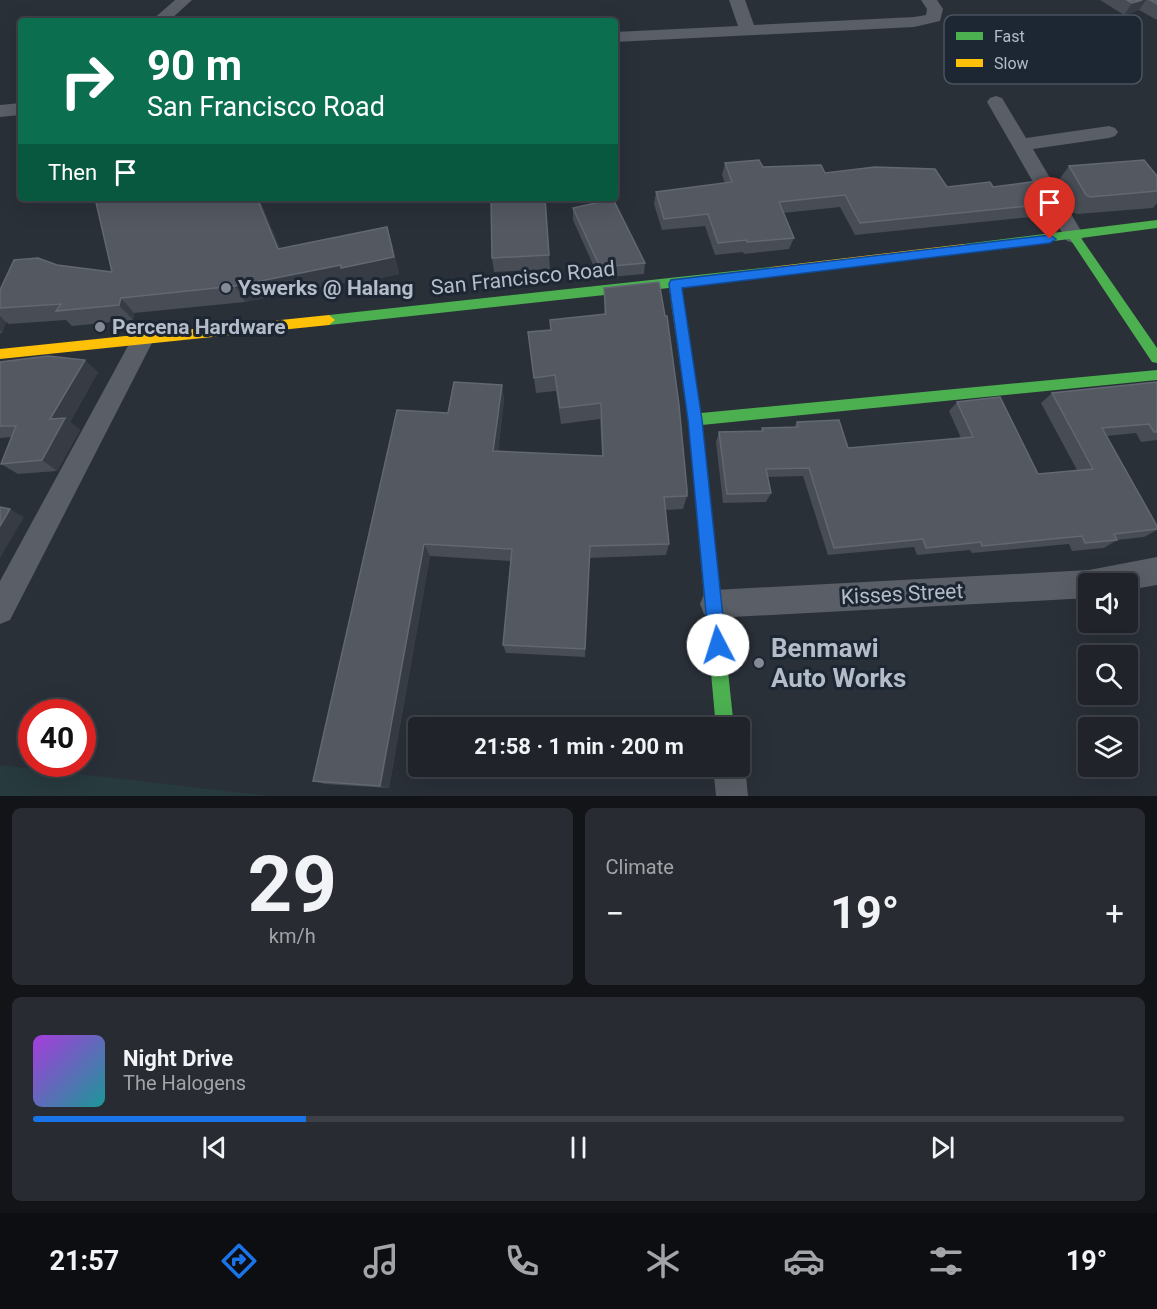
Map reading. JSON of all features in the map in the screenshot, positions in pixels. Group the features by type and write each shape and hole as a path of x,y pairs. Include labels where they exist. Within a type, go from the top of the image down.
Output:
{"main road":[{"name":"San Francisco Road","path":"0,354 675,284 1157,225"},
{"path":"1074,236 1157,358"},
{"path":"675,284 695,420 724,717"},
{"path":"695,420 1157,375"}],"street":[{"path":"163,18 184,0"},
{"path":"737,0 748,30"},
{"path":"618,37 924,21 934,18 936,14 929,0"},
{"path":"996,102 1074,236"},
{"path":"0,111 18,109"},
{"path":"1021,145 1109,132"},
{"path":"0,610 143,339"},
{"name":"Kisses Street","path":"1138,575 1157,571"},
{"name":"Kisses Street","path":"714,604 1078,585"},
{"path":"730,777 732,796"}],"green space":[{"path":"0,765 18,767 18,777 96,776 270,796 0,796"}],"building":[{"path":"759,160 763,167 821,165 825,173 875,167 935,169 947,187 990,182 993,187 1045,180 1058,203 860,223 845,195 779,202 794,238 747,242 746,240 718,243 708,214 664,219 656,192 732,182 725,163"},
{"path":"1144,160 1157,176 1157,191 1090,197 1086,195 1069,166"},
{"path":"96,201 258,201 278,249 387,227 394,257 235,286 121,298 119,305 56,311 61,304 0,308 0,290 14,260 38,258 57,265 112,272"},
{"path":"491,201 545,201 549,255 492,258"},
{"path":"614,201 645,263 600,267 573,208"},
{"path":"659,282 665,316 667,316 679,405 687,490 687,496 664,497 669,544 590,546 585,649 503,645 512,549 424,544 380,786 313,781 397,410 448,413 454,382 502,385 493,451 603,456 601,403 560,408 555,375 534,378 528,332 551,330 550,320 606,314 604,288"},
{"path":"48,356 85,360 50,419 65,418 42,460 1,464 16,426 0,426 0,362"},
{"path":"1157,382 1157,432 1154,432 1149,424 1102,428 1157,526 1157,529 1114,534 1117,540 1085,543 1082,536 982,546 981,542 926,548 923,539 834,548 809,468 766,469 771,493 727,494 719,432 763,431 762,428 798,427 797,422 839,420 848,448 973,437 957,402 1000,397 1038,474 1093,469 1052,393"},
{"path":"0,507 10,509 0,526"}],"traffic: fast":[{"path":"964,248 1157,224"},
{"path":"1074,236 1157,358"},
{"path":"329,320 771,272"},
{"path":"675,284 695,420 724,717"},
{"path":"695,420 1157,375"}],"traffic: slow":[{"path":"771,272 964,248"},
{"path":"0,354 329,320"}],"place":[{"name":"Yswerks @ Halang","path":"226,288"},
{"name":"Percena Hardware","path":"100,327"},
{"name":"Benmawi Auto Works","path":"759,663"}],"route":[{"path":"718,645 695,420 675,284 1050,239"}]}
